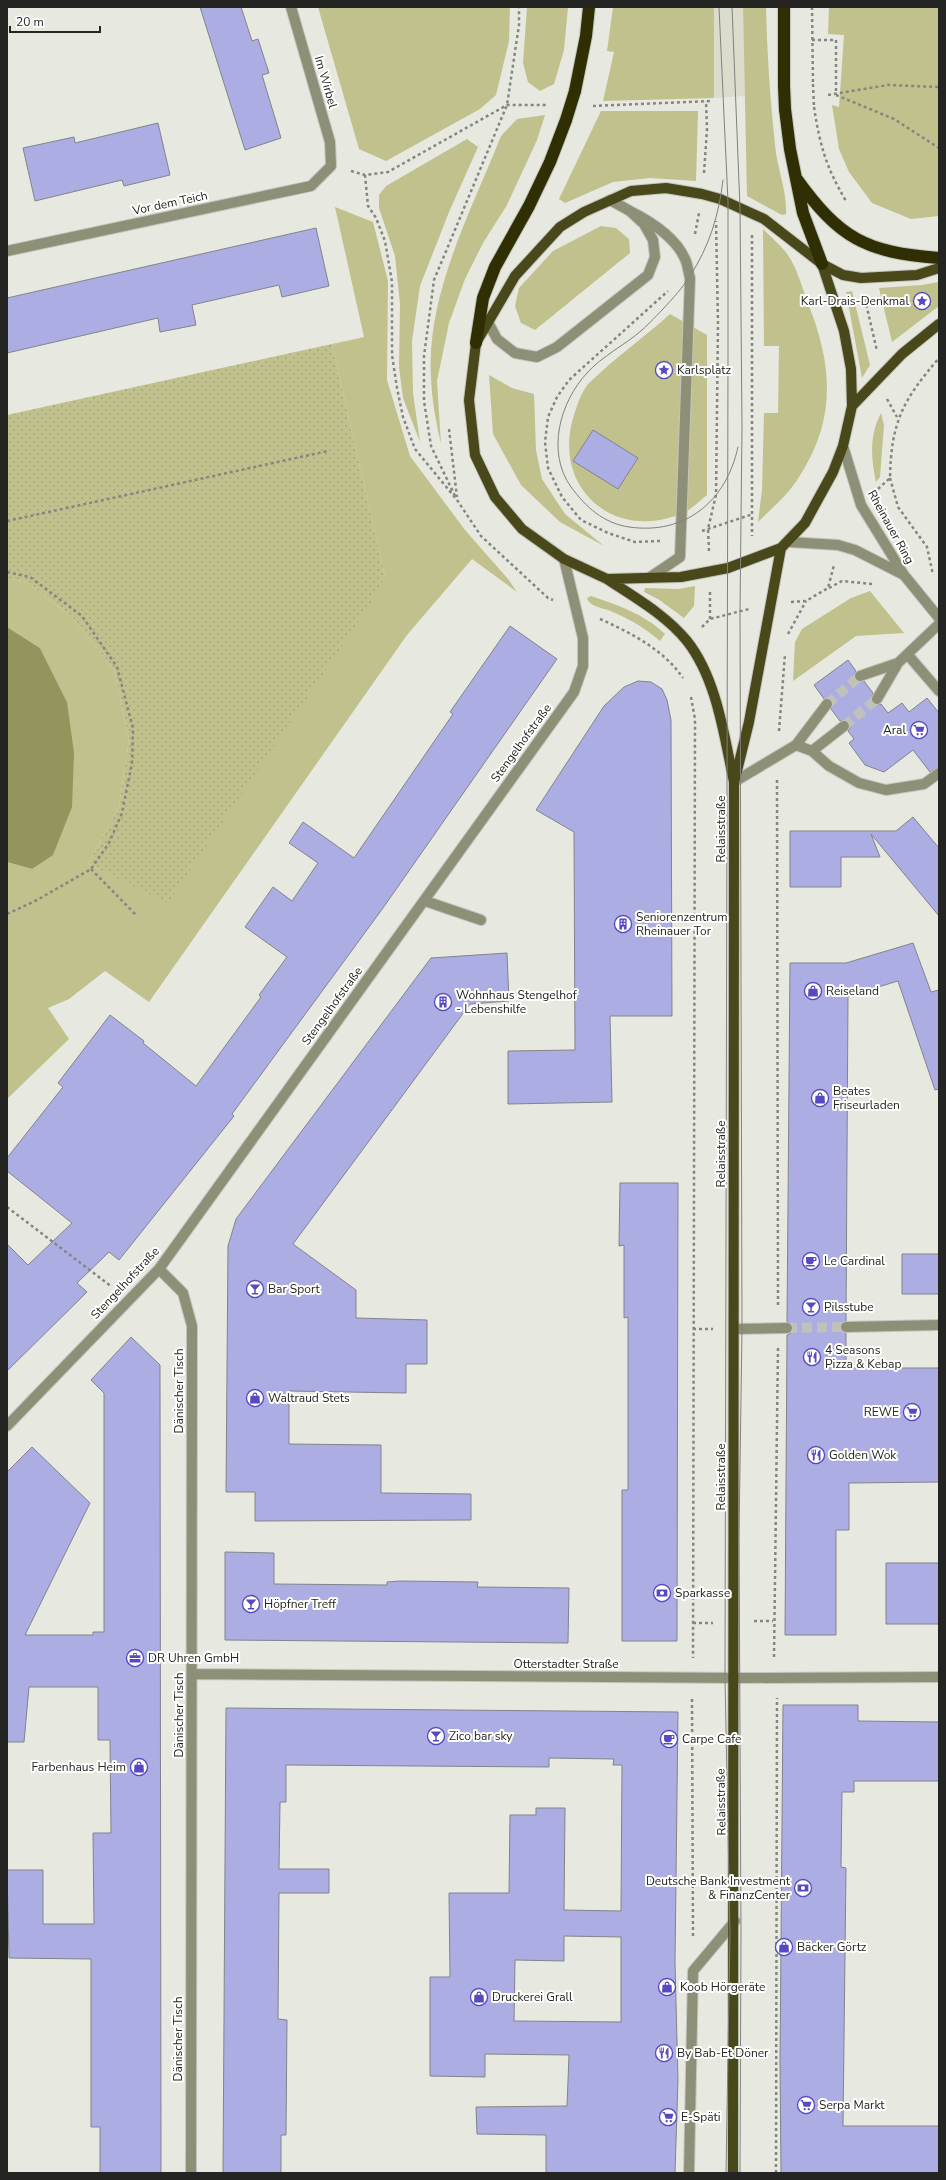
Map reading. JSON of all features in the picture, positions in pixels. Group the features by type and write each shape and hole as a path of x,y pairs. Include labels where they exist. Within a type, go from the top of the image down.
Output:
{"highway":[{"path":"476,343 483,298 495,267 532,199 550,162 566,120 575,91 586,36 589,7"},
{"path":"784,7 785,109 803,213 822,264"},
{"path":"796,178 822,211 841,230 858,241 882,251 939,258"}],"main road":[{"path":"822,264 844,331 851,369 852,406 843,446 820,497 805,522 785,545 740,564 709,572 681,577 607,579 564,559 522,529 495,497 475,455 469,400 476,343 515,276 540,247 560,227 584,212 631,191 666,188 702,194 720,199 764,219 822,264 843,275 861,278 917,275 939,268"},
{"path":"852,406 882,373 939,324"},
{"name":"Relaisstraße","path":"733,2173 735,1920 732,1678 734,1329 734,782 749,722 771,603 785,545"},
{"name":"Relaisstraße","path":"607,579 669,622 686,640 700,661 710,688 734,782"}],"street":[{"name":"Im Wirbel","path":"291,7 330,142 331,166"},
{"name":"Vor dem Teich","path":"7,251 311,186 331,166"},
{"path":"610,200 650,221 669,238 685,259 690,278 680,558 649,578"},
{"path":"488,322 497,339 515,353 537,357 557,347 648,275 655,257 653,240 644,224 630,211"},
{"name":"Rheinauer Ring","path":"843,446 861,505 904,575 939,618"},
{"name":"Rheinauer Ring","path":"785,545 838,545 856,550 904,575"},
{"name":"Stengelhofstraße","path":"7,1426 159,1269 574,692 583,666 583,638 564,559"},
{"path":"860,676 898,663 939,624"},
{"path":"908,655 939,691"},
{"path":"878,699 898,663"},
{"path":"734,782 796,745 827,704"},
{"path":"812,752 844,726"},
{"path":"796,745 812,752 829,766 859,782 886,790 924,784 939,773"},
{"path":"424,900 481,920"},
{"name":"Dänischer Tisch","path":"159,1269 183,1293 192,1326 191,2173"},
{"path":"846,1327 939,1325"},
{"path":"734,1329 782,1328"},
{"name":"Otterstadter Straße","path":"192,1674 692,1678 939,1677"},
{"path":"689,2173 693,1970 735,1920"}],"path":[{"path":"519,7 519,25 507,105 434,280 424,356 424,401 432,446 457,500 415,449 403,417 392,355 392,282 384,241 376,218 368,206 365,175 388,172 507,105 556,106"},
{"path":"812,7 814,107 819,139 830,174 847,202"},
{"path":"812,40 836,40 836,95"},
{"path":"828,95 836,95 869,87 888,85 939,87"},
{"path":"836,95 894,119 939,148"},
{"path":"706,101 706,154"},
{"path":"586,106 712,101"},
{"path":"702,194 695,232 680,272 667,292 569,380 557,397 548,417 545,442 548,468 562,497 581,520 608,533 635,542 668,541 753,514"},
{"path":"699,213 705,215"},
{"path":"710,619 708,529 716,488 718,324 716,218 722,220"},
{"path":"752,233 752,475"},
{"path":"898,417 914,388 939,358"},
{"path":"7,521 328,451"},
{"path":"890,478 898,507 927,547 933,577"},
{"path":"7,572 30,578 82,616 117,667 133,728 132,763 122,813 109,842 91,869 37,900 7,914"},
{"path":"828,588 842,582 874,584"},
{"path":"685,683 682,677 666,659 710,619 771,603 806,601 786,638"},
{"path":"776,2173 778,1702 773,1621 782,1328 777,757 785,646"},
{"path":"690,695 695,719 692,1678 693,1970"},
{"path":"91,869 137,916"},
{"path":"7,1207 107,1282 126,1302"}],"shaded area":[{"path":"318,7 510,7 509,41 496,95 480,109 386,161 359,149"},
{"path":"527,7 568,7 564,50 554,84 540,91 528,82 523,63"},
{"path":"613,7 714,7 714,98 603,101 614,52 607,51"},
{"path":"714,7 743,7 745,96 714,98"},
{"path":"743,7 766,7 773,128 776,154 786,205 786,214 782,215 747,196"},
{"path":"829,7 939,7 939,216 911,219 872,203 849,172 839,149 832,105 839,107 844,35 828,34"},
{"path":"601,111 698,111 696,181 650,178 613,182 565,203 559,199"},
{"path":"545,115 537,140 507,205 483,243 465,279 449,323 437,381 441,444 432,395 431,347 443,285 464,224 501,136 517,119"},
{"path":"467,139 478,147 449,212 420,286 412,341 413,393 420,442 403,398 399,367 400,304 395,256 379,208 379,195 386,186"},
{"path":"335,207 373,222 388,281 387,380 410,456 465,530 508,579 517,592 472,559 407,635 149,1002 105,971 69,999 48,1008 69,1039 7,1099 7,862 32,869 67,702 40,648 7,627 7,578 27,582 72,617 114,670 129,740 119,806 88,864 126,882 385,576 332,345 364,337"},
{"path":"601,226 616,228 629,239 630,253 535,330 521,323 515,306 519,288 553,251"},
{"path":"763,229 785,251 793,263 799,277 823,350 827,393 825,414 820,435 811,456 790,489 758,522 762,490 764,413 778,413 779,346 764,346"},
{"path":"939,282 939,306 892,342 879,288 922,285"},
{"path":"852,291 870,365 862,378 846,292"},
{"path":"670,314 707,335 707,495 686,512 657,520 633,520 612,514 594,502 580,486 571,465 569,441 574,415 580,397 587,385"},
{"path":"364,337 332,345 385,576 369,606 168,903 88,864 119,806 129,740 114,670 72,617 27,582 7,578 7,415"},
{"path":"489,375 512,388 534,394 536,450 542,479 565,514 604,546 560,522 521,485 493,434"},
{"path":"881,413 884,425 880,477 876,482 872,447 874,430"},
{"path":"695,586 694,606 684,618 658,599 644,592 645,588 678,589"},
{"path":"870,591 904,633 856,636 793,681 795,642 802,629 851,598"},
{"path":"591,596 621,607 639,616 657,627 665,634 660,641 642,627 590,603 587,598"},
{"path":"7,627 40,648 67,702 74,753 72,807 53,855 32,869 7,862"}],"building":[{"path":"200,7 241,7 252,41 258,39 269,73 262,75 281,138 245,150"},
{"path":"158,123 170,175 124,186 122,180 35,201 23,148 74,137 75,143"},
{"path":"316,228 329,286 282,297 279,285 192,305 196,325 160,332 158,318 7,353 7,298"},
{"path":"593,430 638,458 618,489 573,461"},
{"path":"510,626 557,659 383,908 232,1114 234,1116 119,1260 109,1252 77,1283 87,1292 7,1371 7,1244 28,1265 72,1223 7,1171 7,1158 63,1087 58,1083 110,1015 144,1041 143,1043 196,1086 261,997 259,995 287,957 245,927 273,887 292,901 318,863 289,843 303,822 354,858 453,714 450,712"},
{"path":"848,660 856,671 854,675 855,681 864,681 873,693 871,699 872,703 877,705 881,704 888,713 902,703 909,712 927,698 939,713 939,767 930,772 913,750 884,772 865,765 849,743 854,739 848,731 850,728 849,722 846,720 840,721 831,709 833,701 828,698 824,699 814,685"},
{"name":"Seniorenzentrum Rheinauer Tor","path":"638,681 651,682 662,689 667,700 671,720 672,1016 610,1016 612,1102 508,1104 508,1051 575,1050 574,832 536,810 604,706 624,687"},
{"path":"913,817 939,848 939,916 871,834 880,857 841,857 841,887 790,887 790,831 896,831"},
{"path":"913,943 931,992 939,990 939,1089 935,1090 898,981 848,996 846,1321 841,1324 840,1328 846,1333 846,1368 939,1368 939,1482 849,1483 849,1530 836,1530 836,1635 785,1635 787,1335 791,1333 793,1328 792,1324 787,1322 790,963 846,963"},
{"path":"507,953 509,1001 470,1004 293,1244 356,1290 356,1318 427,1320 427,1364 406,1364 406,1393 289,1391 289,1444 381,1445 381,1493 471,1494 471,1520 255,1521 255,1492 226,1492 228,1246 236,1219 431,958"},
{"path":"620,1183 678,1183 677,1641 622,1641 622,1490 628,1490 628,1317 624,1318 624,1245 619,1246"},
{"path":"902,1254 939,1254 939,1294 902,1294"},
{"path":"131,1337 160,1365 161,2173 100,2173 100,2127 91,2127 91,1959 9,1958 7,1870 43,1870 43,1924 94,1924 93,1833 111,1833 110,1740 98,1740 98,1687 29,1687 24,1742 7,1742 7,1472 32,1447 90,1503 25,1635 93,1635 93,1632 104,1632 104,1393 91,1380"},
{"path":"225,1552 274,1553 274,1584 387,1585 387,1582 400,1581 478,1582 477,1587 569,1588 568,1643 225,1640"},
{"path":"886,1563 939,1563 939,1624 886,1624"},
{"path":"783,1705 858,1705 858,1721 939,1722 939,1781 854,1781 854,1792 842,1792 841,1867 846,1868 843,2126 939,2126 939,2173 781,2173 780,2063"},
{"path":"226,1708 678,1712 675,1962 678,2080 675,2173 546,2173 546,2135 477,2134 476,2107 567,2106 569,2055 485,2054 485,2077 430,2076 430,1977 450,1977 449,1893 509,1893 510,1815 536,1815 536,1808 565,1808 564,1910 621,1911 622,1765 613,1765 614,1759 549,1758 549,1767 286,1765 286,1802 280,1802 279,1869 329,1869 329,1893 279,1893 278,2019 287,2020 286,2135 281,2135 281,2173 223,2173","holes":["564,1936 621,1937 621,2022 514,2021 515,1960 564,1961"]}],"tunnel":[{"path":"827,704 860,676"},
{"path":"844,726 877,699"},
{"path":"787,1328 846,1327"}],"tram line":[{"path":"719,7 728,202 725,1678 730,1933 726,2173"},
{"path":"732,7 740,208 742,427 740,611 742,1329 739,1536 741,1933 740,2173"},
{"path":"723,180 716,218 708,242 697,265 686,282 647,325 600,361 587,373 570,398 563,413 558,443 559,458 563,473 571,487 589,507 603,518 611,522 629,527 649,528 668,526 685,520 700,511 713,499 724,484 732,467 738,447"}],"place":[{"name":"Karl-Drais-Denkmal","path":"922,301"},
{"name":"Karlsplatz","path":"664,370"},
{"name":"Aral","path":"919,730"},
{"name":"Seniorenzentrum Rheinauer Tor","path":"623,924"},
{"name":"Reiseland","path":"813,991"},
{"name":"Wohnhaus Stengelhof - Lebenshilfe","path":"443,1002"},
{"name":"Beates Friseurladen","path":"820,1098"},
{"name":"Le Cardinal","path":"811,1261"},
{"name":"Bar Sport","path":"255,1289"},
{"name":"Pilsstube","path":"811,1307"},
{"name":"4 Seasons Pizza & Kebap","path":"812,1357"},
{"name":"Waltraud Stets","path":"255,1398"},
{"name":"REWE","path":"912,1412"},
{"name":"Golden Wok","path":"816,1455"},
{"name":"Sparkasse","path":"662,1593"},
{"name":"Höpfner Treff","path":"251,1604"},
{"name":"DR Uhren GmbH","path":"135,1658"},
{"name":"Zico bar sky","path":"436,1736"},
{"name":"Carpe Cafe","path":"669,1739"},
{"name":"Farbenhaus Heim","path":"139,1767"},
{"name":"Deutsche Bank Investment & FinanzCenter","path":"803,1888"},
{"name":"Bäcker Görtz","path":"784,1947"},
{"name":"Koob Hörgeräte","path":"667,1987"},
{"name":"Druckerei Grall","path":"479,1997"},
{"name":"By Bab-Et Döner","path":"664,2053"},
{"name":"Serpa Markt","path":"806,2105"},
{"name":"E-Späti","path":"668,2117"}]}
